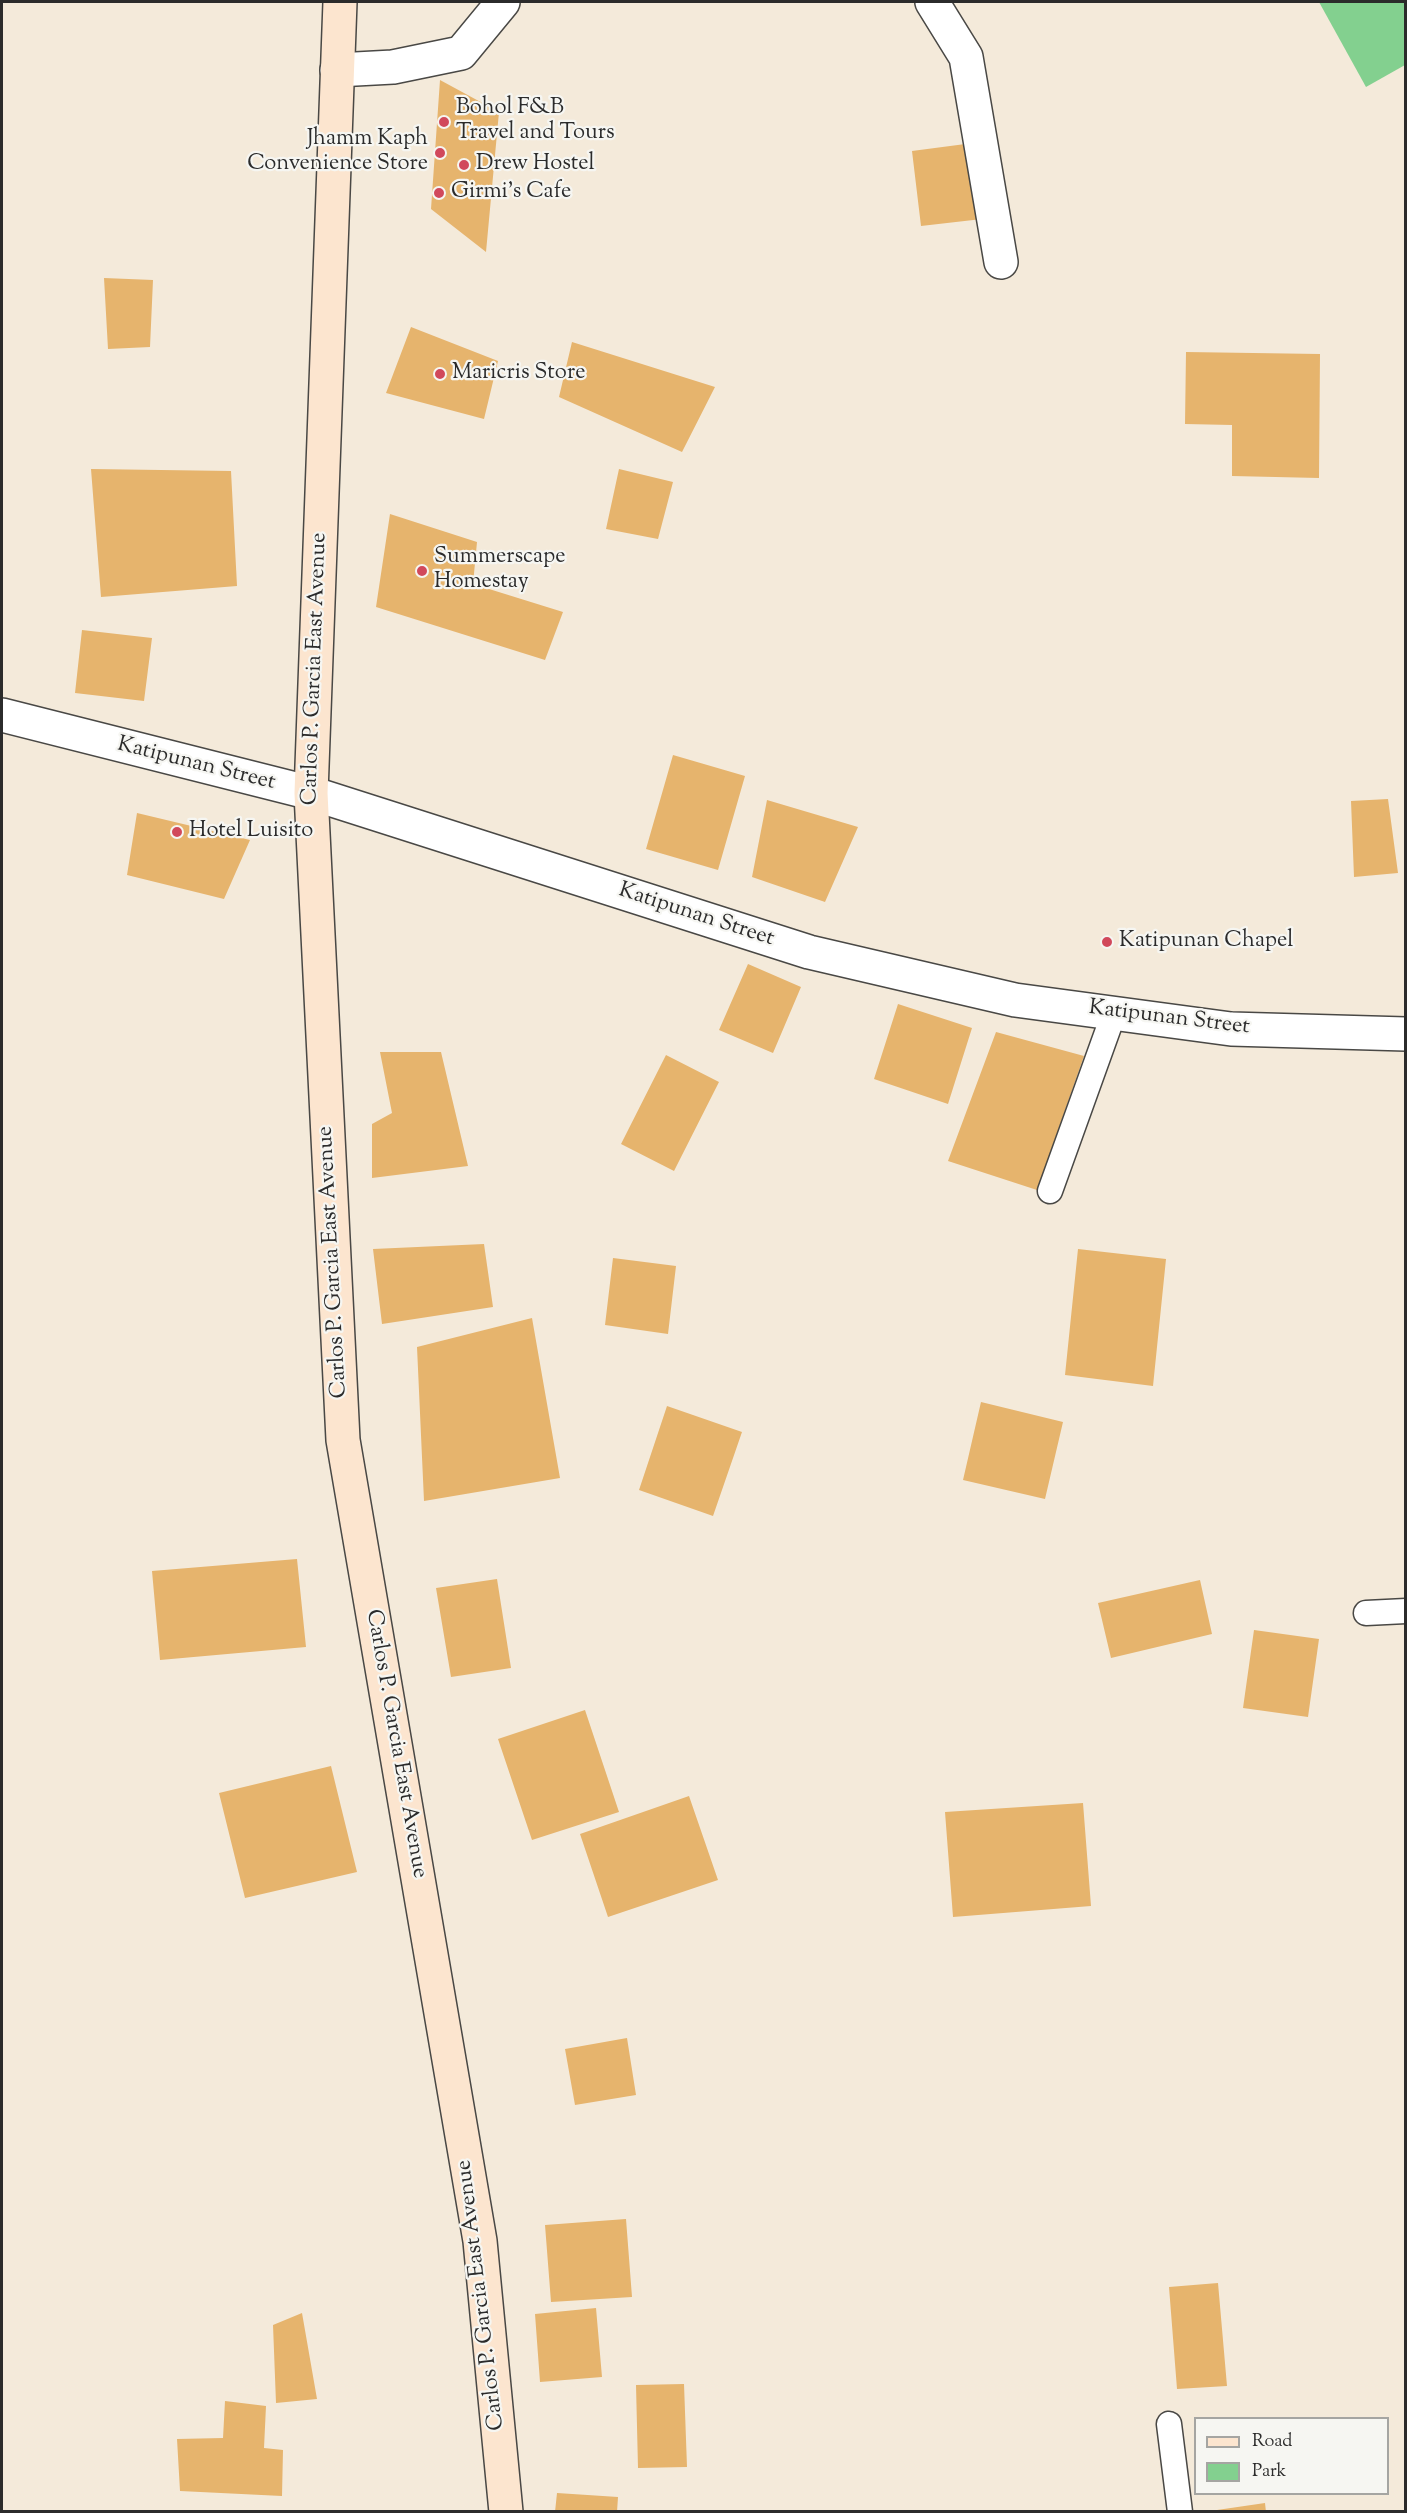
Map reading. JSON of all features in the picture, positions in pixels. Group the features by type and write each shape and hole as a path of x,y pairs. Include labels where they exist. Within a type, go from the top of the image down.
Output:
{"main road":[{"name":"Carlos P. Garcia East Avenue","path":"340,2 311,794 343,1440 480,2241 506,2511"}],"street":[{"path":"337,70 393,67 461,53 503,2"},
{"path":"932,2 966,57 1001,262"},
{"name":"Katipunan Street","path":"2,715 311,794 809,952 1015,1000 1231,1029 1406,1034"}],"lane":[{"path":"1050,1191 1114,1013"},
{"path":"1366,1613 1406,1611"},
{"path":"1169,2424 1180,2511"}],"green space":[{"path":"1319,2 1405,2 1405,65 1366,87"}],"building":[{"path":"440,80 499,112 486,252 431,209"},
{"path":"973,143 982,219 921,226 912,151"},
{"path":"104,278 153,280 150,347 108,349"},
{"path":"411,327 498,361 484,419 386,393"},
{"path":"572,342 715,387 682,452 559,397"},
{"path":"1186,352 1320,354 1319,478 1232,476 1232,425 1185,424"},
{"path":"91,469 231,471 237,586 101,597"},
{"path":"619,469 673,482 658,539 606,529"},
{"path":"390,514 477,542 473,584 563,612 545,660 376,607"},
{"path":"82,630 152,638 144,701 75,693"},
{"path":"673,755 745,776 718,870 646,849"},
{"path":"1388,799 1398,873 1354,877 1351,801"},
{"path":"767,800 858,827 825,902 752,877"},
{"path":"137,813 250,840 224,899 127,875"},
{"path":"748,964 801,987 773,1053 719,1030"},
{"path":"898,1004 972,1028 948,1104 874,1079"},
{"path":"996,1032 1084,1056 1037,1190 948,1161"},
{"path":"380,1052 441,1052 468,1166 372,1178 372,1124 392,1113"},
{"path":"666,1055 719,1082 674,1171 621,1144"},
{"path":"484,1244 493,1307 382,1324 373,1249"},
{"path":"1078,1249 1166,1259 1153,1386 1065,1375"},
{"path":"613,1258 676,1266 668,1334 605,1325"},
{"path":"532,1318 560,1478 424,1501 417,1347"},
{"path":"981,1402 1063,1422 1045,1499 963,1480"},
{"path":"667,1406 742,1432 713,1516 639,1490"},
{"path":"297,1559 306,1647 160,1660 152,1571"},
{"path":"497,1579 511,1668 451,1677 436,1588"},
{"path":"1200,1580 1212,1634 1111,1658 1098,1603"},
{"path":"1254,1630 1319,1639 1308,1717 1243,1708"},
{"path":"585,1710 619,1812 532,1840 498,1739"},
{"path":"331,1766 357,1872 245,1898 219,1793"},
{"path":"689,1796 718,1880 608,1917 580,1834"},
{"path":"1083,1803 1091,1906 953,1917 945,1812"},
{"path":"627,2038 636,2095 575,2105 565,2049"},
{"path":"626,2219 632,2297 551,2302 545,2225"},
{"path":"1218,2283 1227,2386 1177,2389 1169,2287"},
{"path":"596,2308 602,2377 540,2382 535,2314"},
{"path":"302,2313 317,2399 276,2403 273,2325"},
{"path":"684,2384 687,2467 638,2468 636,2385"},
{"path":"225,2401 266,2406 264,2448 283,2450 282,2496 180,2491 177,2439 223,2438"},
{"path":"557,2493 618,2497 617,2512 555,2512"},
{"path":"1265,2503 1266,2512 1217,2512 1217,2510"}],"place":[{"name":"Bohol F&B Travel and Tours","path":"444,122"},
{"name":"Jhamm Kaph Convenience Store","path":"440,153"},
{"name":"Drew Hostel","path":"464,165"},
{"name":"Girmi's Cafe","path":"439,193"},
{"name":"Maricris Store","path":"440,374"},
{"name":"Summerscape Homestay","path":"422,571"},
{"name":"Hotel Luisito","path":"177,832"},
{"name":"Katipunan Chapel","path":"1107,942"}]}
